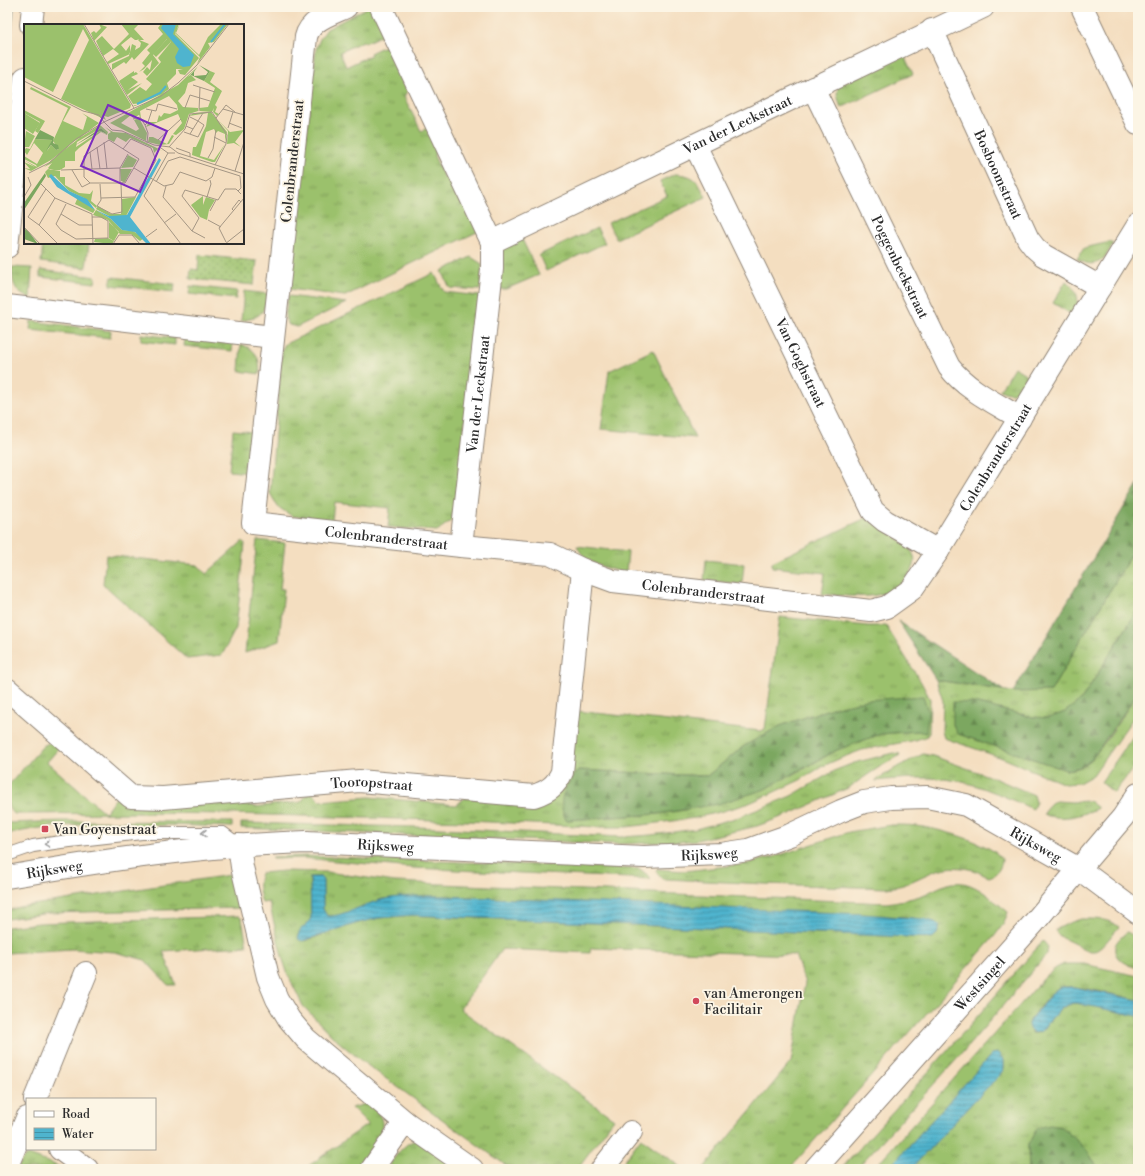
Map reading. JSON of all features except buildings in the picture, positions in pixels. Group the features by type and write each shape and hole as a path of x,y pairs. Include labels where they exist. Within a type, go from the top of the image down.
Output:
{"street":[{"path":"31,24 33,7"},
{"name":"Colenbranderstraat","path":"346,7 314,24 307,31 253,523 461,546 550,554 583,570 613,581 871,611 887,607 912,589 938,551 1138,225"},
{"name":"Van der Leckstraat","path":"381,7 492,242 492,269 461,546"},
{"name":"Van der Leckstraat","path":"492,242 932,30 983,7"},
{"path":"1082,7 1138,124"},
{"name":"Bosboomstraat","path":"932,30 1028,239 1043,255 1100,287"},
{"path":"7,246 24,87"},
{"name":"Poggenbeekstraat","path":"813,88 949,368 966,385 1020,418"},
{"name":"Van Goghstraat","path":"695,145 873,511 885,521 938,551"},
{"path":"7,306 273,337"},
{"name":"Tooropstraat","path":"7,689 131,797 163,798 359,781 534,796 547,791 555,785 562,772 583,570"},
{"name":"Westsingel","path":"815,1169 1033,924 1123,817 1138,794"},
{"name":"Rijksweg","path":"7,878 102,861 239,845 306,842 644,857 721,854 748,850 790,835 864,802 891,798 927,797 966,805 1079,869 1138,913"},
{"path":"239,845 243,874 268,977 289,1019 306,1039 406,1122 472,1169"},
{"name":"Rijksweg","path":"7,864 102,861"},
{"path":"35,1098 86,973"},
{"path":"7,1166 26,1122"},
{"path":"372,1169 406,1122"},
{"path":"602,1169 631,1132"},
{"path":"61,1150 84,1168"}],"lane":[{"name":"Rijksweg","path":"7,855 34,846 142,833 223,833 239,845"}],"green space":[{"path":"368,7 373,7 386,33 365,43 363,41 340,52 346,67 391,43 410,84 404,97 421,131 431,127 438,141 434,156 444,177 458,182 481,230 345,296 289,289 316,49 320,39 327,29"},
{"path":"902,51 913,74 841,108 837,95 838,86"},
{"path":"675,174 691,177 698,183 706,197 616,239 608,223 667,196 660,181"},
{"path":"597,228 605,243 546,271 539,255"},
{"path":"520,235 539,275 506,289 493,289 497,253"},
{"path":"1110,242 1113,244 1110,250 1099,262 1089,264 1077,259 1084,248"},
{"path":"43,244 89,244 86,268 41,262"},
{"path":"199,255 257,261 254,285 190,279 191,269 198,270"},
{"path":"471,257 482,264 480,290 450,288 442,271"},
{"path":"12,267 32,268 30,298 17,290 13,282"},
{"path":"40,270 96,277 95,283 40,277"},
{"path":"434,273 444,292 480,296 452,520 437,531 388,527 390,508 334,502 332,521 292,516 278,507 270,493 282,350 285,344"},
{"path":"112,277 175,284 174,292 110,285"},
{"path":"1066,281 1073,288 1078,298 1077,306 1071,314 1053,303"},
{"path":"190,286 237,291 236,299 189,294"},
{"path":"244,291 268,294 265,306 260,314 253,318 241,321"},
{"path":"288,296 346,303 297,327 289,325 285,318"},
{"path":"31,321 111,331 110,338 30,330"},
{"path":"141,334 175,338 175,345 141,341"},
{"path":"185,338 233,343 232,351 184,346"},
{"path":"241,344 251,349 256,355 259,363 260,374 239,371"},
{"path":"653,350 695,438 601,429 609,371"},
{"path":"1014,367 1032,378 1026,386 1014,393 1000,390"},
{"path":"233,430 253,432 250,473 229,471"},
{"path":"1138,484 1138,543 1051,691 1013,692"},
{"path":"866,518 890,532 910,549 913,555 914,566 911,572 903,582 894,589 883,594 871,596 822,594 825,573 772,567 772,562"},
{"path":"257,540 285,543 280,589 284,589 279,641 245,653"},
{"path":"243,541 245,544 236,628 222,655 187,659 103,584 106,555 198,565 206,574"},
{"path":"1138,543 1138,609 1082,699 1065,712 1049,718 1033,717 973,703 958,734 1066,770 1078,768 1088,762 1095,755 1138,692 1138,711 1093,775 1079,783 1065,784 1005,759 944,738 942,731 943,701 936,680 1013,692 1051,691"},
{"path":"577,546 628,552 626,572 609,569 591,562 582,554"},
{"path":"706,560 744,564 742,584 704,580"},
{"path":"1138,609 1138,692 1092,759 1081,767 1066,770 958,734 953,725 953,702 973,703 1033,717 1049,718 1065,712 1082,699"},
{"path":"780,617 868,626 886,626 930,699 929,732 927,736 916,740 862,750 823,766 800,780 747,804 695,818 627,827 234,814 15,814 8,806 7,799 7,787 43,746 52,741 60,747 47,762 105,813 118,795 244,799 254,807 301,802 308,793 311,792 320,801 370,797 456,805 465,798 540,803 577,711 761,731 765,729","holes":["832,708 917,731 881,734 837,750 789,777 685,810 658,814 566,820 578,770 707,776 744,746 780,726"]},
{"path":"898,621 1003,690 936,680"},
{"path":"923,696 928,711 926,733 917,731 881,734 837,750 763,790 718,804 658,814 566,820 563,813 563,794 569,782 578,770 707,776 744,746 780,726 832,708 866,700"},
{"path":"1138,729 1138,762 1114,793 1101,782"},
{"path":"893,753 900,754 848,788 790,814 757,826 697,840 617,844 241,828 241,823 418,827 622,837 651,835 696,829 739,817 791,796 836,770 854,763"},
{"path":"923,754 933,756 994,778 1034,795 1036,802 1033,809 987,789 958,781 938,778 917,778 876,781 899,766"},
{"path":"1056,801 1089,801 1098,808 1084,814 1071,817 1052,817 1044,815 1050,804"},
{"path":"63,821 232,822 232,827 167,825 135,827 133,824 85,825 38,828 7,835 7,823"},
{"path":"891,825 923,827 946,832 979,843 997,853 1002,859 1001,865 997,873 989,877 977,871 960,868 945,868 904,884 886,888 662,879 656,871 657,869 685,871 745,864 774,857 849,832"},
{"path":"306,856 640,869 650,877 650,879 413,868 303,858 272,859 272,857"},
{"path":"284,871 327,872 395,882 887,903 923,895 951,883 963,883 980,890 1008,912 1003,924 992,940 789,1169 703,1169 791,1062 805,983 795,955 591,948 590,953 502,949 460,1009 614,1119 577,1169 511,1169 363,1062 334,1038 303,1006 288,975 282,957 269,902 262,903 259,888 261,873","holes":["310,877 321,877 323,881 323,909 327,916 337,916 382,899 443,896 905,917 935,922 937,934 932,938 412,915 379,918 358,923 304,941 302,928 311,918"]},
{"path":"230,875 235,886 240,908 49,913 7,919 7,911 19,907"},
{"path":"239,916 242,919 247,946 163,951 176,985 168,985 145,960 115,952 72,949 7,953 7,927 39,923"},
{"path":"1081,919 1106,921 1119,927 1100,948 1094,951 1089,951 1058,935 1055,930"},
{"path":"1127,932 1138,938 1138,968 1122,962 1115,952 1116,943"},
{"path":"1043,941 1048,947 1047,954 957,1059 856,1169 841,1169 948,1050"},
{"path":"1064,964 1084,964 1138,976 1138,1000 1084,988 1058,988 1042,1004 1028,1023 1032,1033 1037,1033 1041,1031 1061,1010 1070,1004 1076,1003 1138,1016 1138,1169 1099,1169 1085,1148 1037,1129 1028,1145 1029,1169 911,1169 1004,1069 1004,1060 997,1053 992,1054 888,1169 873,1169 1046,976"},
{"path":"368,1103 379,1114 382,1121 382,1129 376,1143 358,1169 304,1169 368,1124 352,1108"},
{"path":"1050,1125 1062,1127 1085,1148 1099,1169 1029,1169 1028,1145 1037,1128"},
{"path":"641,1138 684,1169 618,1169"},
{"path":"416,1140 462,1169 386,1169 403,1148"},
{"path":"29,1155 63,1169 17,1169 24,1157"}],"water":[{"path":"7,7 14,7 7,74"},
{"path":"310,877 321,877 323,881 323,909 327,916 346,913 388,898 443,896 863,914 924,919 935,922 940,926 937,934 932,938 412,915 379,918 358,923 302,941 298,939 299,932 311,918"},
{"path":"1060,987 1074,987 1138,1000 1138,1016 1076,1003 1065,1006 1061,1009 1041,1031 1036,1033 1032,1032 1028,1023 1052,993"},
{"path":"998,1053 1004,1060 1004,1069 998,1077 911,1169 888,1169 992,1054"}],"place":[{"name":"Van Goyenstraat","path":"45,829"},
{"name":"van Amerongen Facilitair","path":"696,1001"}]}
